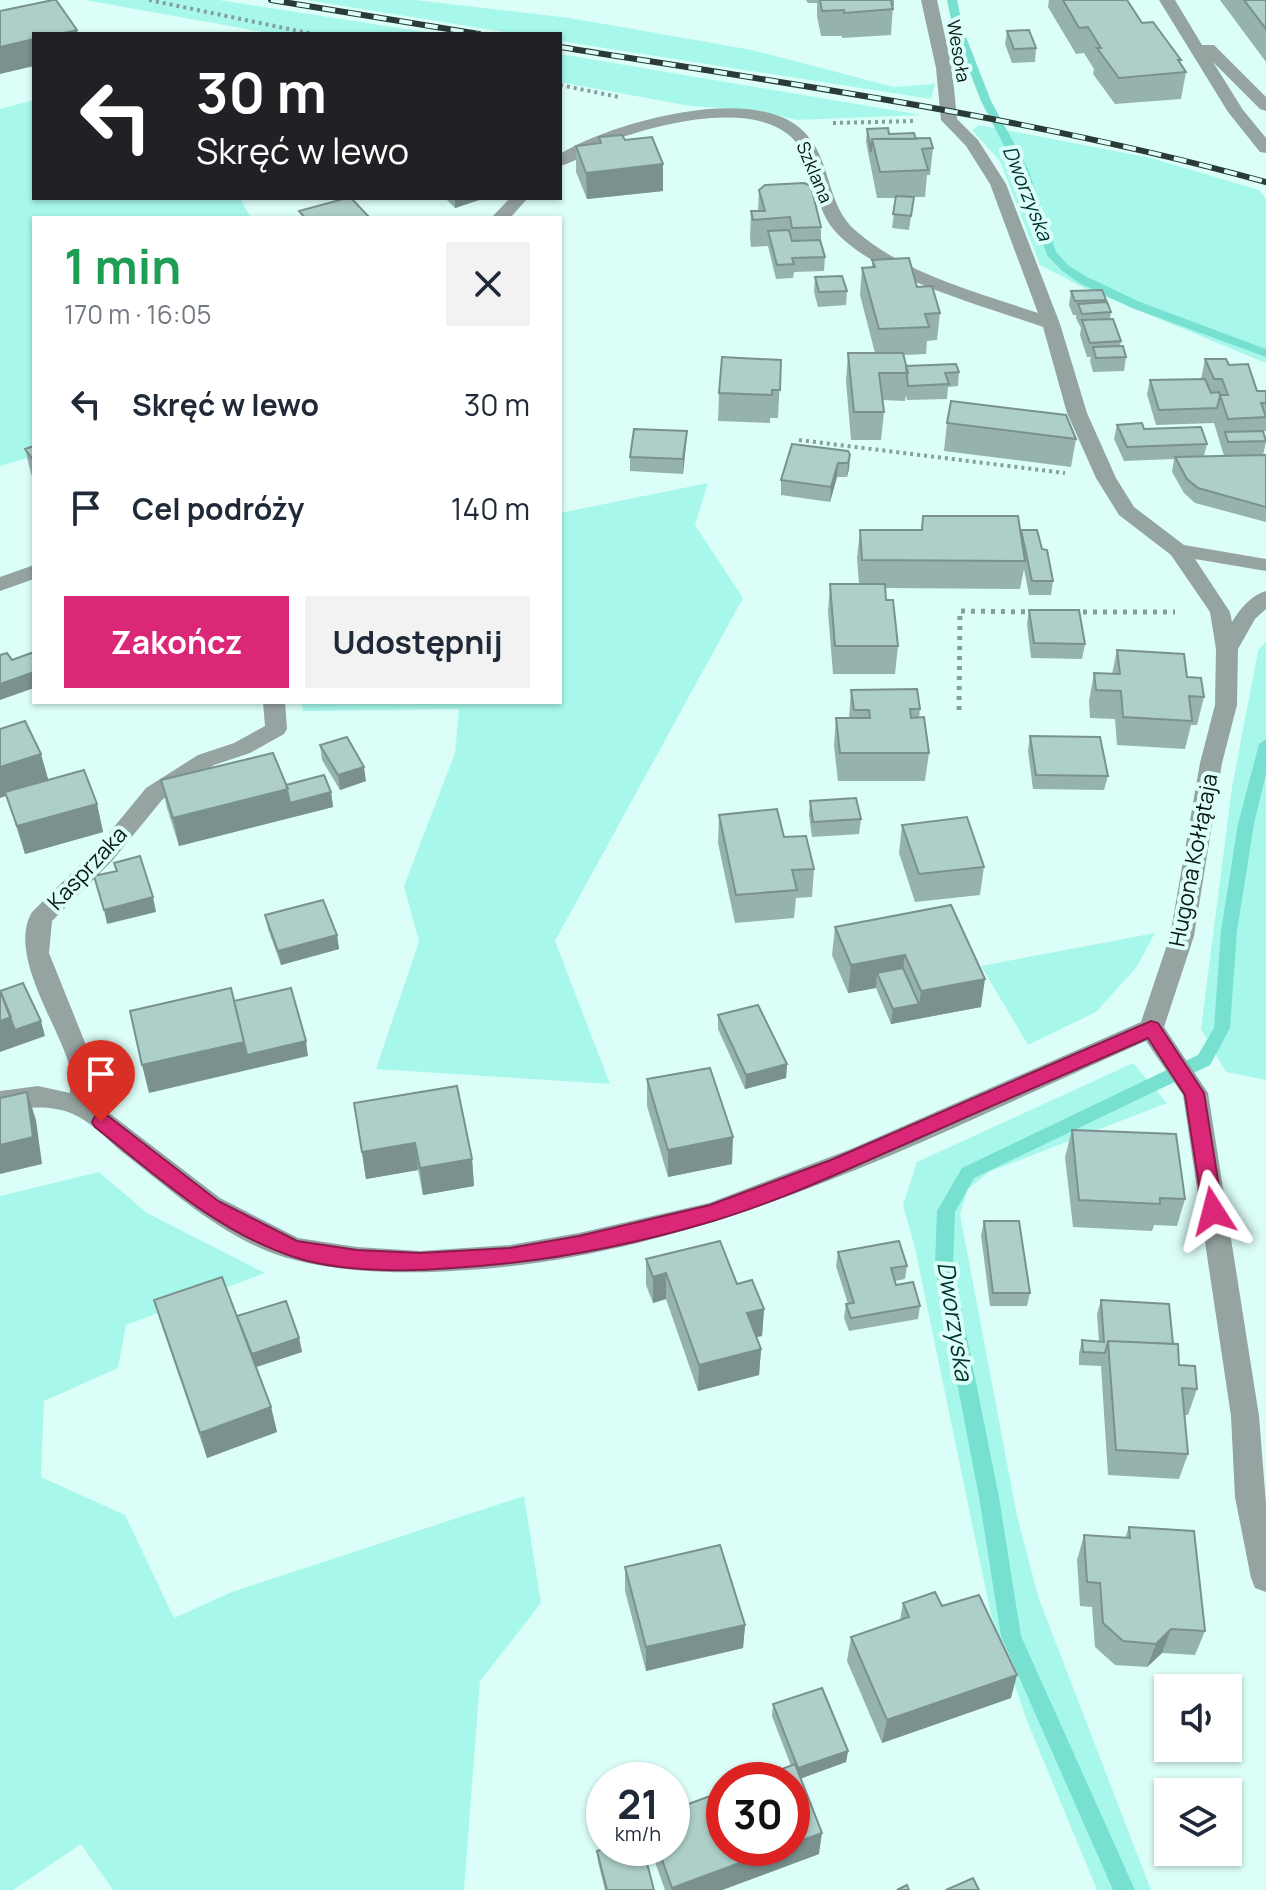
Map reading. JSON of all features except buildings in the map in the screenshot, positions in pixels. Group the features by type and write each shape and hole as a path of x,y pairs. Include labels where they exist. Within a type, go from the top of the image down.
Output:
{"street":[{"name":"Wesoła","path":"929,0 944,68 948,115"},
{"path":"1167,0 1185,24 1236,112 1266,148"},
{"path":"1185,24 1266,106"},
{"name":"Szklana","path":"562,160 592,142 681,116 731,113 788,125 802,137 827,206 847,234 874,253 916,273 1051,324"},
{"name":"Hugona Kołłątaja","path":"948,115 972,143 998,184 1051,324 1077,413 1106,478 1126,511 1178,550 1220,612 1227,649 1226,705 1211,763 1182,936 1151,1028"},
{"path":"502,216 517,200"},
{"name":"Hugona Kołłątaja","path":"1178,550 1266,565"},
{"path":"0,584 32,573"},
{"name":"Hugona Kołłątaja","path":"1227,649 1247,615 1266,598"},
{"name":"Kasprzaka","path":"82,1106 83,1070 37,953 40,918 65,890 104,855 154,794 206,760 242,748 276,729 274,704"},
{"path":"0,1101 38,1096 82,1106 211,1206 258,1233 295,1249 357,1258 420,1262 510,1256 579,1244 712,1213 847,1162 1151,1028 1195,1093 1245,1416 1250,1497 1266,1578"}],"path":[{"path":"149,0 303,32"},
{"path":"788,125 948,115"},
{"path":"799,440 1106,478"},
{"path":"959,710 960,611 1036,612"},
{"path":"1067,612 1220,612"}],"green space":[{"path":"85,0 219,0 425,32 263,32"},
{"path":"306,0 415,0 570,18 752,50 894,87 935,84 931,99 562,41 562,32 505,32"},
{"path":"562,54 922,115 796,120 757,110 690,106 562,82"},
{"path":"32,101 32,200 241,200 250,216 32,216 32,457 0,466 0,109"},
{"path":"979,125 1151,158 1259,190 1266,199 1266,363 1082,287 1040,265 1000,161 972,130"},
{"path":"708,483 695,525 743,598 555,941 610,1084 376,1069 419,941 404,886 455,753 459,709 303,711 301,704 562,704 562,513"},
{"path":"1266,641 1266,1080 1226,1072 1201,1029 1232,787 1258,651"},
{"path":"1155,933 1136,968 1096,1012 1028,1045 981,966"},
{"path":"1133,1063 1167,1103 989,1172 968,1189 960,1214 1017,1516 1039,1599 1151,1890 1097,1890 1027,1721 991,1615 915,1248 903,1205 917,1162"},
{"path":"99,1172 147,1213 265,1273 126,1325 118,1368 44,1401 41,1477 125,1515 174,1618 232,1592 524,1496 541,1603 480,1681 464,1890 113,1890 81,1844 13,1890 0,1890 0,1196"}],"waterway":[{"name":"Dworzyska","path":"952,0 958,29 986,101 1022,169 1051,253 1065,268 1083,280 1136,305 1266,353"},
{"name":"Dworzyska","path":"1124,1890 1011,1636 989,1497 944,1268 946,1211 968,1173 1204,1060 1222,1028 1229,931 1246,824 1266,744"}],"railway":[{"path":"271,0 467,32"},
{"path":"562,47 1003,121 1179,159 1266,182"}],"route":[{"path":"101,1122 211,1206 258,1233 295,1249 357,1258 420,1262 510,1256 579,1244 712,1213 838,1165 1151,1028 1195,1093 1213,1211"}]}
